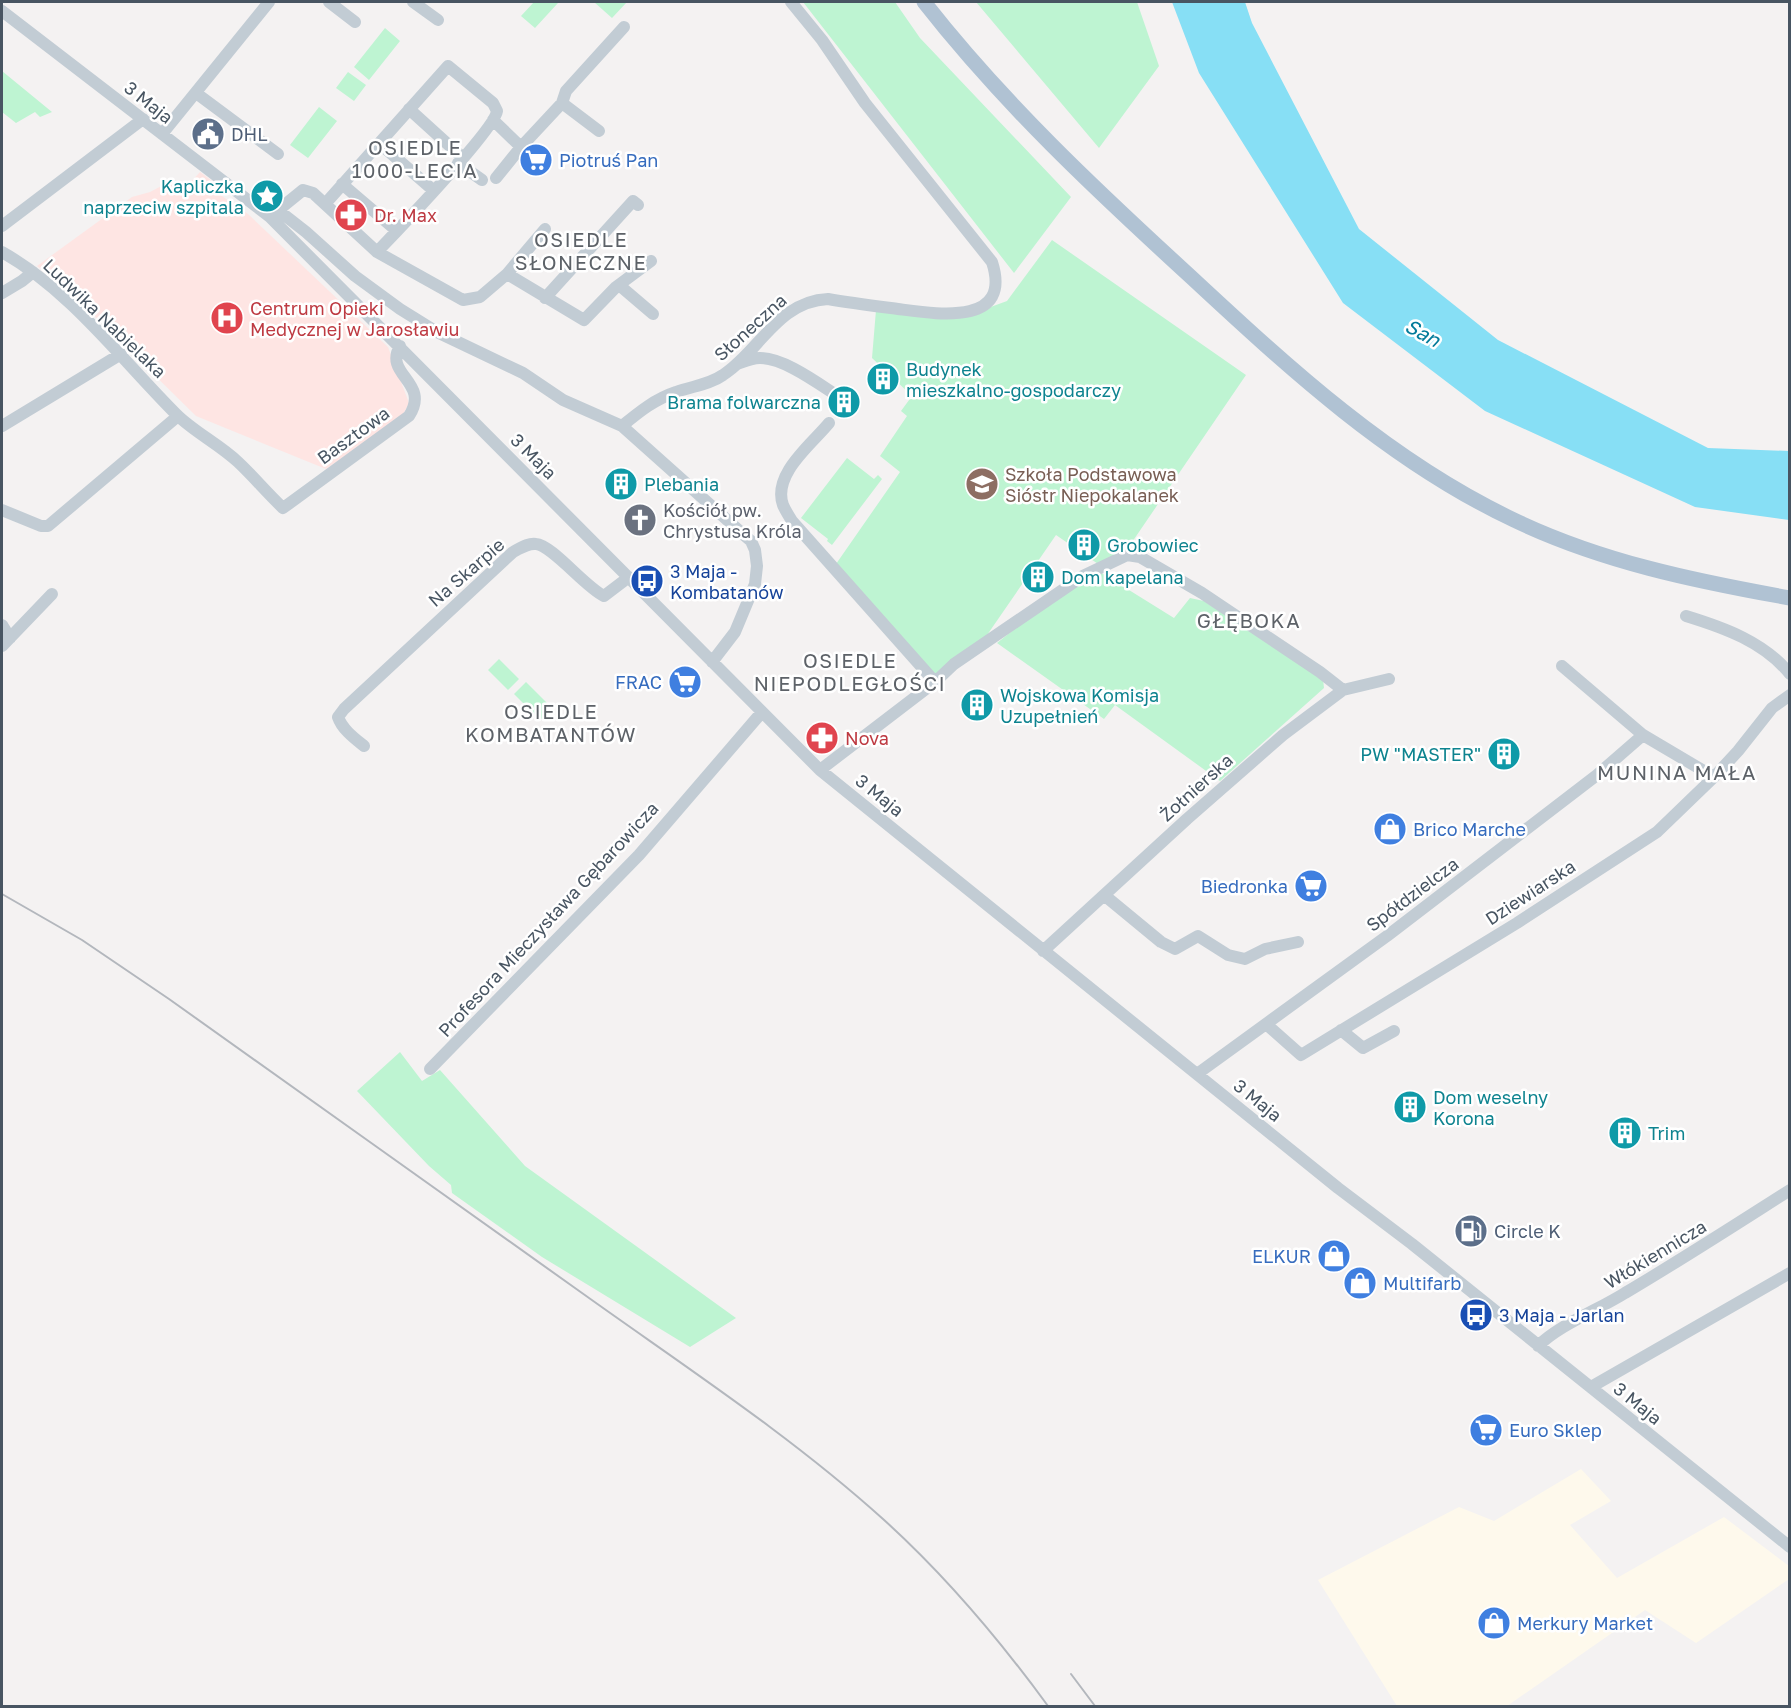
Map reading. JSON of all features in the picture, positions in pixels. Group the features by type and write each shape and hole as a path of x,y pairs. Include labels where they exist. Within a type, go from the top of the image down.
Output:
{"main road":[{"path":"924,2 958,45 1027,122 1103,196 1246,328 1355,422 1455,489 1514,520 1582,549 1677,577 1790,598"}],"street":[{"path":"162,134 269,2"},
{"path":"329,2 355,22"},
{"path":"413,2 438,20"},
{"name":"Słoneczna","path":"622,426 656,401 721,377 792,310 816,299 955,315 972,311 986,304 996,287 997,275 992,262 865,103 822,40 791,2"},
{"name":"3 Maja","path":"2,11 270,217 820,770 1043,951 1788,1544"},
{"path":"496,178 562,103 566,91 624,27"},
{"path":"325,204 448,66 493,103 497,111 493,120 377,252"},
{"path":"196,93 278,154"},
{"path":"562,103 600,131"},
{"path":"409,108 482,180"},
{"path":"2,226 143,119"},
{"path":"493,120 521,147"},
{"path":"379,143 433,190"},
{"path":"342,184 396,231"},
{"path":"270,217 303,190 313,193 377,252 463,300 480,297 507,273 545,229"},
{"path":"545,297 633,201 638,205"},
{"path":"270,217 283,214 355,276 400,309 437,332 524,373 563,400 622,426 751,541 757,559 755,584 735,632 712,662"},
{"name":"Ludwika Nabielaka","path":"2,252 33,272 65,298 178,416 237,461 283,507"},
{"path":"507,273 584,320 618,285 651,261"},
{"path":"2,293 33,272"},
{"path":"618,285 653,314"},
{"name":"Basztowa","path":"283,507 409,416 414,406 415,393 409,380 396,365 396,354 400,346"},
{"path":"2,426 121,354"},
{"path":"736,364 758,358 773,360 811,379 841,398"},
{"path":"2,510 41,526 48,526 178,416"},
{"path":"829,423 792,463 780,493 783,505 792,521 935,682"},
{"name":"Na Skarpie","path":"364,746 345,729 339,717 344,709 513,552 528,544 539,544 552,552 595,592 604,596 628,577"},
{"path":"820,770 935,682 954,664 1083,576 1126,555 1140,557 1202,593 1320,672 1342,690"},
{"path":"6,642 52,594"},
{"path":"1686,616 1731,631 1753,643 1779,661 1790,674"},
{"path":"2,625 6,642"},
{"path":"1562,666 1643,735 1714,777"},
{"name":"Żołnierska","path":"1043,951 1283,735 1342,690 1389,679"},
{"name":"Dziewiarska","path":"1266,1024 1301,1055 1517,923 1657,832 1714,777 1772,708 1790,695"},
{"name":"Profesora Mieczysława Gębarowicza","path":"430,1069 639,855 762,712"},
{"name":"Spółdzielcza","path":"1197,1074 1396,930 1597,776 1643,735"},
{"path":"1104,895 1161,942 1175,950 1198,936 1228,955 1245,959 1265,949 1298,942"},
{"path":"1341,1030 1363,1048 1394,1031"},
{"name":"Włókiennicza","path":"1538,1346 1550,1334 1681,1260 1790,1190"},
{"path":"1591,1387 1790,1273"}],"shaded area":[{"name":"Centrum Opieki Medycznej w Jarosławiu","path":"200,172 223,189 219,194 248,214 388,347 409,403 401,418 326,469 196,416 71,293 37,266 132,197 150,192 169,182 181,193"},
{"path":"1581,1469 1611,1501 1570,1525 1617,1578 1724,1517 1789,1566 1789,1579 1696,1643 1645,1610 1507,1706 1397,1706 1318,1580 1459,1507 1494,1521"}],"green space":[{"path":"534,2 558,3 535,28 521,16"},
{"path":"594,2 627,2 612,18"},
{"path":"803,2 895,2 920,38 1071,197 1014,273"},
{"path":"976,2 1137,2 1159,66 1099,148"},
{"path":"385,28 400,41 369,80 354,67"},
{"path":"2,71 52,112 40,117 35,112 16,123 2,112"},
{"path":"348,72 366,85 354,101 336,88"},
{"path":"319,107 337,121 308,158 290,145"},
{"path":"1052,240 1246,375 1126,551 1101,566 1056,535 985,638 935,676 836,564 900,472 880,456 907,416 901,411 912,396 872,358 876,310 966,316 1007,301"},
{"path":"847,458 874,479 878,475 882,479 832,545 827,541 828,539 801,518"},
{"path":"1100,572 1174,618 1190,598 1204,601 1323,679 1324,688 1220,781 1115,705 1104,719 997,643 1042,607"},
{"path":"499,659 519,679 508,690 488,670"},
{"path":"526,682 552,708 540,720 514,694"},
{"path":"400,1052 422,1081 440,1070 525,1166 736,1318 690,1347 542,1257 452,1193 451,1185 429,1166 357,1091"}],"water":[{"name":"San","path":"1172,2 1245,2 1252,23 1359,229 1498,340 1708,448 1789,451 1789,520 1695,507 1485,411 1343,303 1199,73"}],"railway":[{"path":"2,894 82,940 169,999 774,1430 848,1488 928,1562 991,1632 1048,1706"},
{"path":"1071,1674 1095,1706"}],"place":[{"name":"DHL","path":"208,134"},
{"name":"Piotruś Pan","path":"536,160"},
{"name":"Kapliczka naprzeciw szpitala","path":"267,196"},
{"name":"Dr. Max","path":"351,215"},
{"name":"Centrum Opieki Medycznej w Jarosławiu","path":"227,318"},
{"name":"Budynek mieszkalno-gospodarczy","path":"883,379"},
{"name":"Brama folwarczna","path":"844,402"},
{"name":"Plebania","path":"621,484"},
{"name":"Szkoła Podstawowa Sióstr Niepokalanek","path":"982,484"},
{"name":"Kościół pw. Chrystusa Króla","path":"640,520"},
{"name":"Grobowiec","path":"1084,545"},
{"name":"Dom kapelana","path":"1038,577"},
{"name":"3 Maja - Kombatanów","path":"647,581"},
{"name":"FRAC","path":"685,682"},
{"name":"Wojskowa Komisja Uzupełnień","path":"977,705"},
{"name":"Nova","path":"822,738"},
{"name":"PW \"MASTER\"","path":"1504,754"},
{"name":"Brico Marche","path":"1390,829"},
{"name":"Biedronka","path":"1311,886"},
{"name":"Dom weselny Korona","path":"1410,1107"},
{"name":"Trim","path":"1625,1133"},
{"name":"Circle K","path":"1471,1231"},
{"name":"ELKUR","path":"1334,1256"},
{"name":"Multifarb","path":"1360,1283"},
{"name":"3 Maja - Jarlan","path":"1476,1315"},
{"name":"Euro Sklep","path":"1486,1430"},
{"name":"Merkury Market","path":"1494,1623"}],"district":[{"name":"OSIEDLE 1000-LECIA","path":"415,158"},
{"name":"OSIEDLE SŁONECZNE","path":"581,250"},
{"name":"GŁĘBOKA","path":"1249,620"},
{"name":"OSIEDLE NIEPODLEGŁOŚCI","path":"850,672"},
{"name":"OSIEDLE KOMBATANTÓW","path":"551,722"},
{"name":"MUNINA MAŁA","path":"1677,772"}]}
